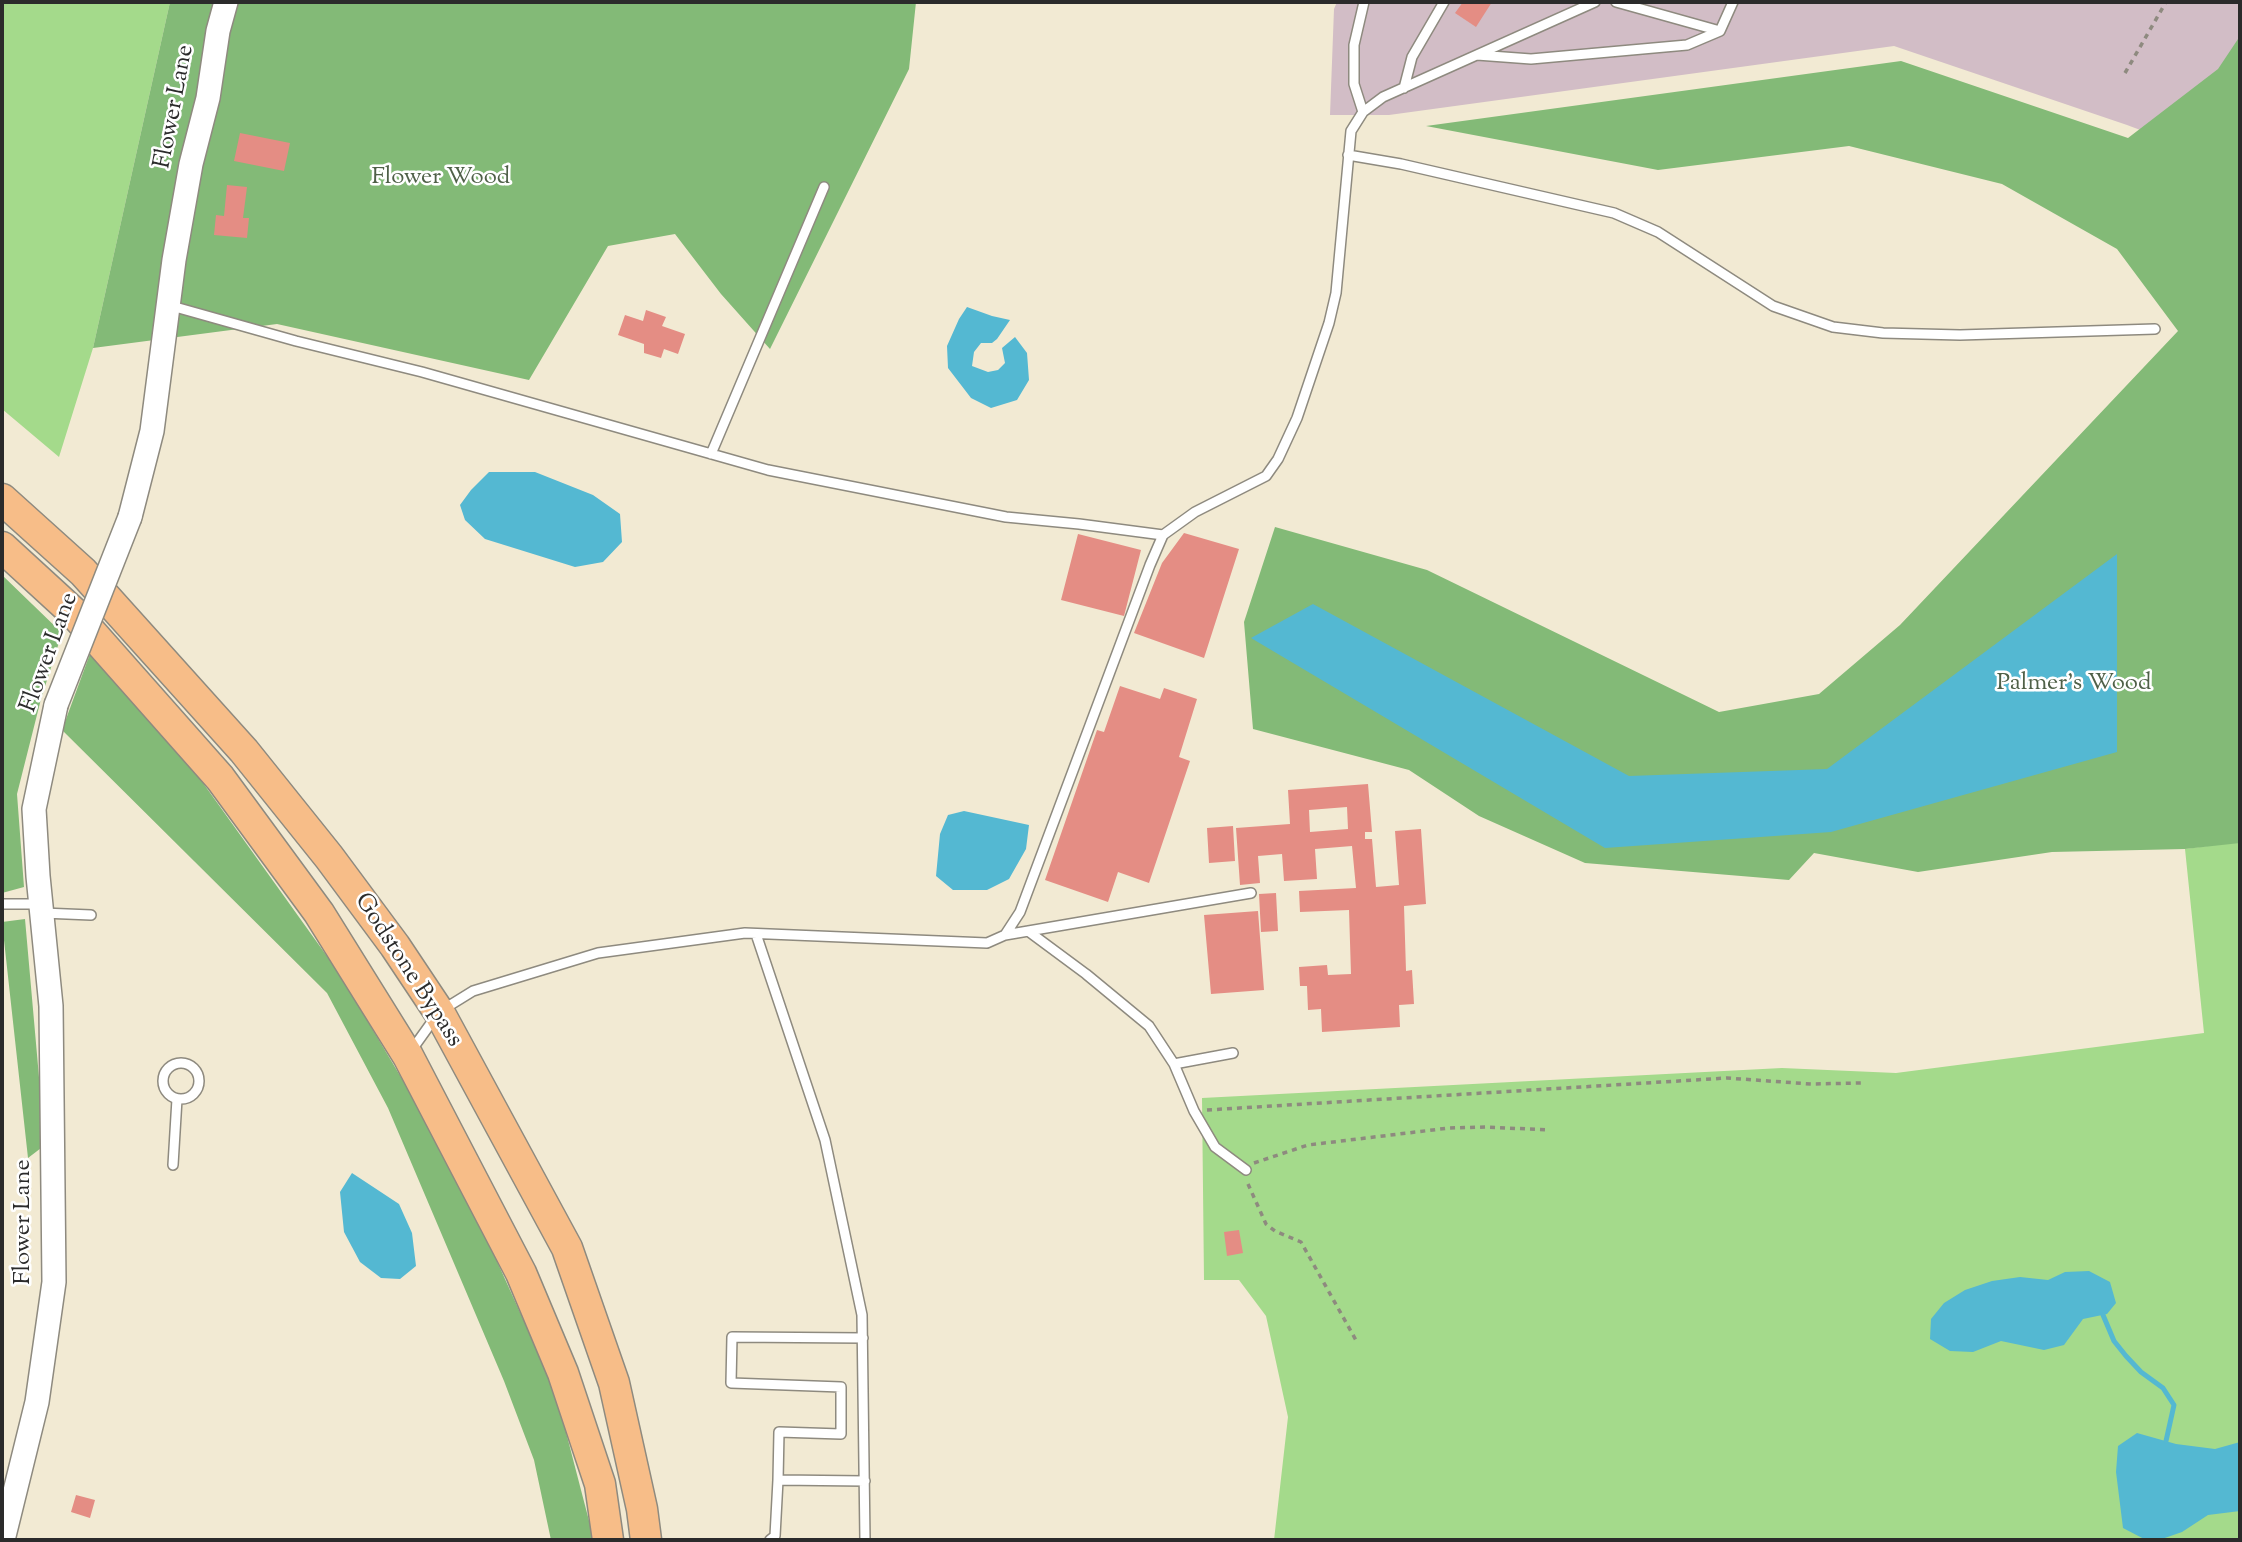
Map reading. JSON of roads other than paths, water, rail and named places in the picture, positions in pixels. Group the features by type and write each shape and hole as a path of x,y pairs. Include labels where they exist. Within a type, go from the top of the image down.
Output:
{"highway":[{"name":"Godstone Bypass","path":"2,499 83,572 244,751 348,882 439,1013 567,1248 614,1383 642,1509 646,1540"},
{"name":"Godstone Bypass","path":"2,547 74,613 220,778 319,913 408,1056 521,1273 552,1348 600,1484 608,1540"}],"street":[{"name":"Flower Lane","path":"3,1540 37,1402 54,1282 51,1006 34,809 56,705 131,517 152,431 168,305 191,164 208,98 218,31 226,2"}],"lane":[{"path":"1363,112 1354,84 1354,45 1364,2"},
{"path":"1404,88 1412,57 1444,2"},
{"path":"1005,935 1020,912 1163,535 1195,513 1266,476 1278,459 1297,418 1329,323 1336,293 1351,131 1363,112 1383,97 1595,2"},
{"path":"1616,2 1720,31"},
{"path":"1476,55 1531,58 1687,45 1720,31 1733,2"},
{"path":"1348,155 1401,164 1614,213 1658,232 1773,306 1833,327 1883,333 1960,335 2155,329"},
{"path":"711,454 824,187"},
{"path":"168,305 296,341 422,372 768,470 1006,517 1163,535"},
{"path":"408,1056 439,1013 473,991 598,953 756,934 987,943 1005,935 1251,893"},
{"path":"2,904 91,915"},
{"path":"1028,931 1149,1026 1174,1064 1194,1111 1215,1147 1246,1170"},
{"path":"756,934 825,1140 862,1315 865,1540"},
{"path":"1174,1064 1233,1053"},
{"path":"176,1063 186,1064 197,1073 198,1086 192,1095 177,1099 165,1091 162,1085 164,1074 176,1063"},
{"path":"173,1164 177,1099"},
{"path":"770,1540 775,1536 779,1432 841,1434 841,1387 731,1383 732,1337 863,1338"},
{"path":"778,1480 865,1480"}],"water":[{"path":"967,307 1010,320 992,343 981,343 974,352 972,366 988,372 998,370 1005,363 1002,348 1015,337 1027,353 1029,380 1017,400 991,408 971,398 948,368 947,346"},
{"path":"489,472 535,472 593,495 620,514 622,542 603,562 575,567 485,539 465,520 460,505"},
{"path":"2117,554 2117,752 1831,832 1605,848 1251,638 1313,604 1629,776 1827,769"},
{"path":"964,811 1029,825 1026,849 1009,879 987,890 953,890 936,876 940,834 948,815"},
{"path":"352,1173 399,1204 412,1233 416,1266 400,1279 381,1278 360,1262 344,1232 340,1192"},
{"path":"2089,1271 2110,1282 2116,1303 2107,1314 2083,1319 2064,1345 2044,1350 2001,1341 1973,1352 1950,1351 1930,1339 1931,1319 1944,1303 1965,1290 1992,1281 2020,1277 2048,1280 2065,1272"},
{"path":"2137,1433 2176,1444 2215,1449 2240,1442 2240,1511 2208,1515 2182,1532 2159,1540 2146,1540 2123,1528 2116,1472 2118,1446"}],"waterway":[{"path":"2103,1315 2114,1341 2141,1372 2163,1388 2174,1405 2166,1441"}],"park label":[{"name":"Flower Wood","path":"441,179"},
{"name":"Palmer's Wood","path":"2074,685"}]}
